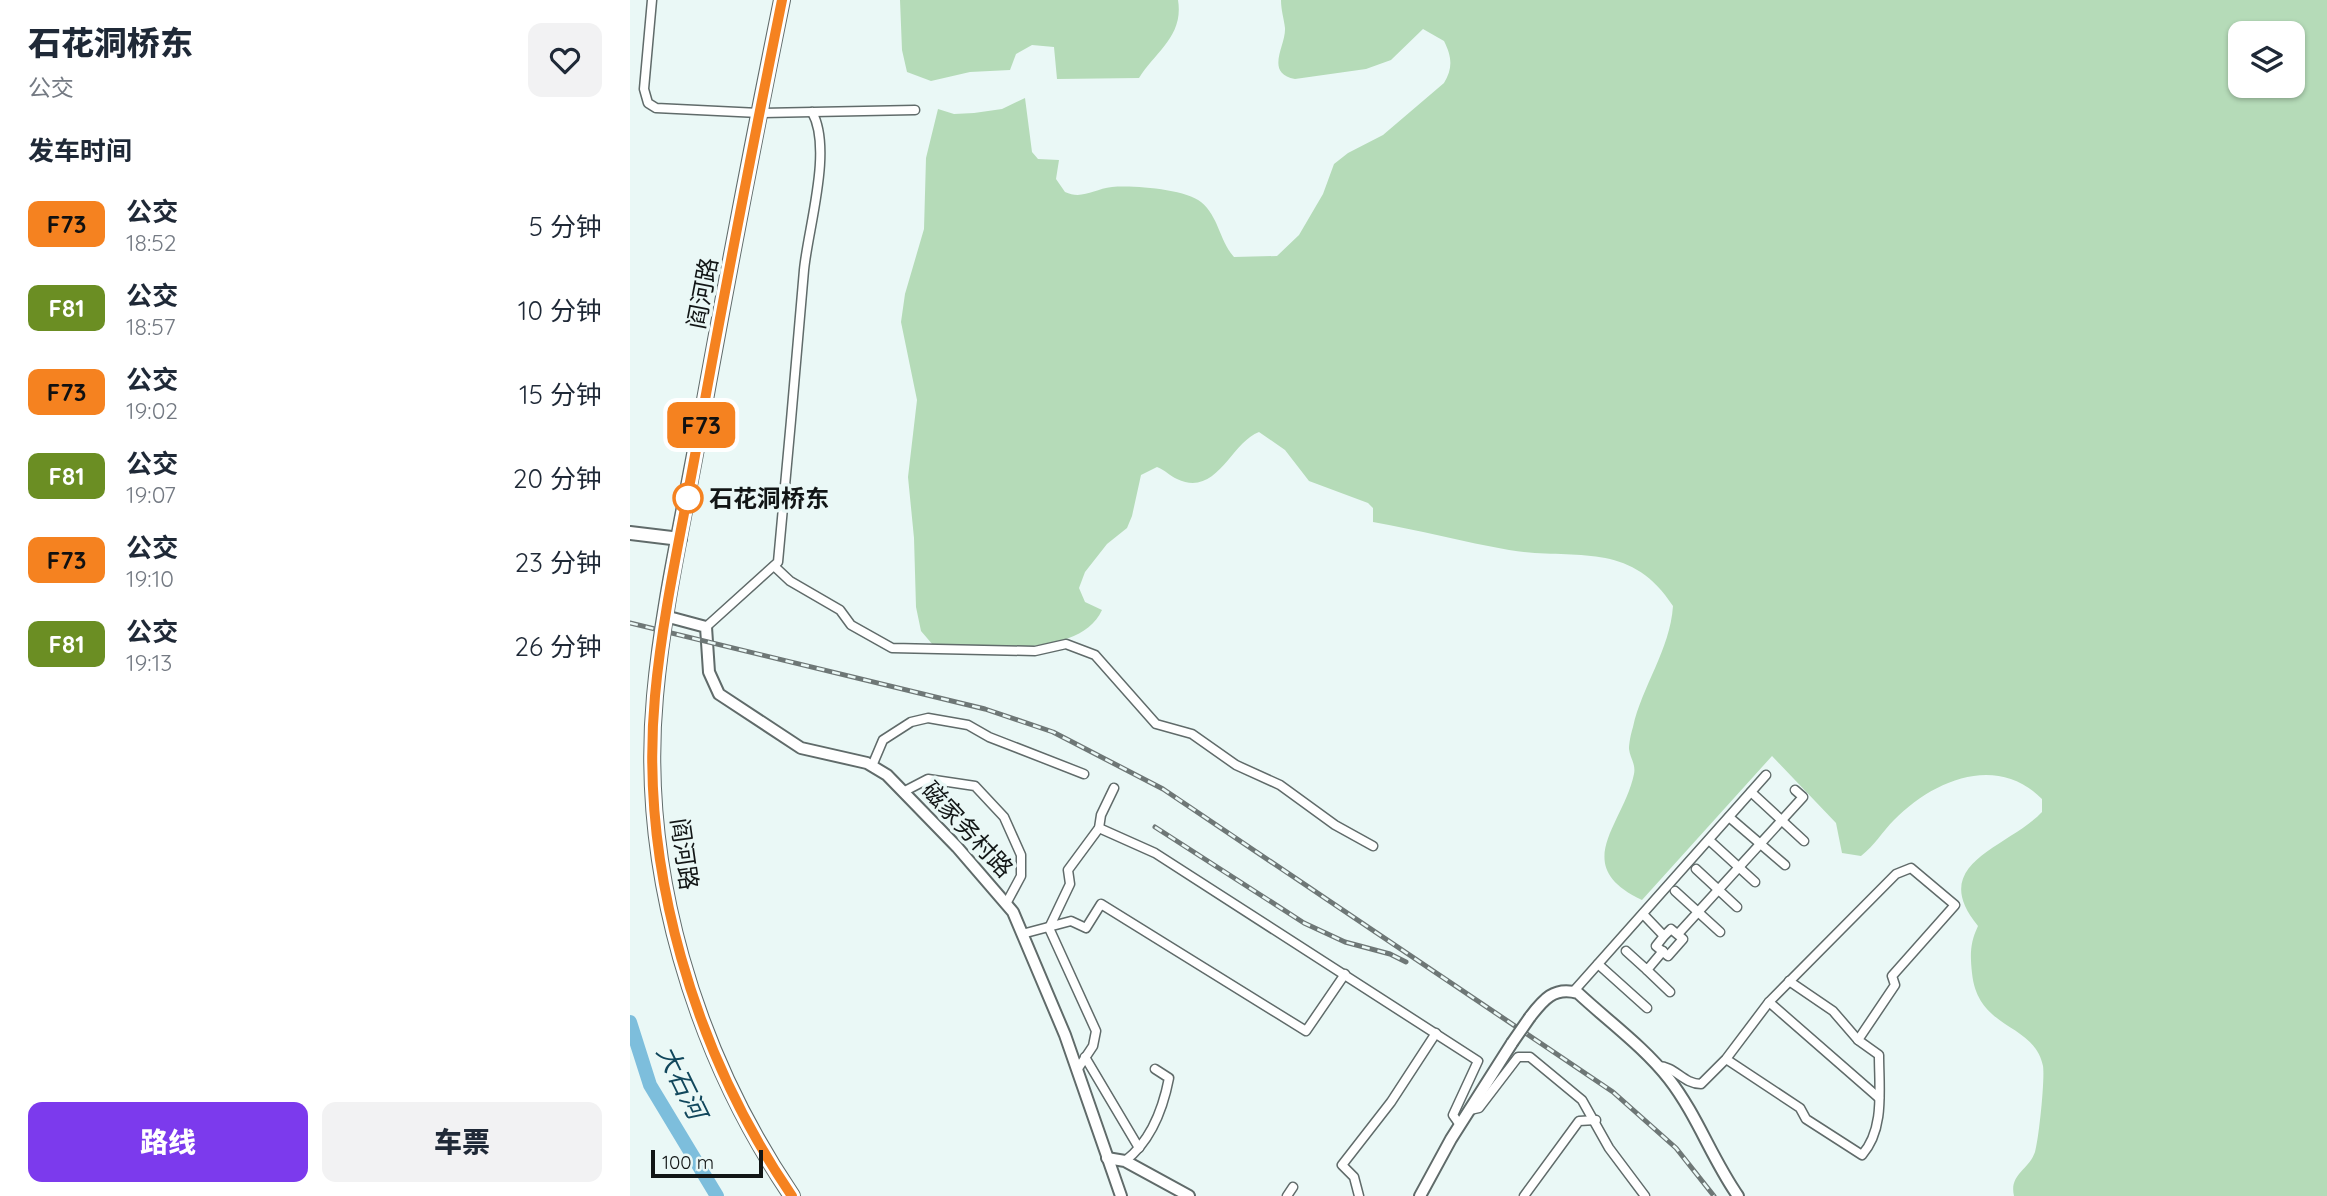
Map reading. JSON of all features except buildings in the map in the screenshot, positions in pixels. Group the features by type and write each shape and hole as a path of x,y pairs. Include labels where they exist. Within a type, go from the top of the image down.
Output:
{"highway":[{"name":"阎河路","path":"782,0 665,616 653,732 659,841 666,893 679,947 707,1034 758,1142 792,1196"}],"main road":[{"path":"630,533 680,539"}],"street":[{"path":"652,0 643,89 648,103 656,108 759,113 915,110"},
{"path":"665,616 706,627 778,562 804,267 819,161 819,124 812,112"},
{"path":"774,566 790,581 840,610 851,625 892,648 1035,651 1066,644 1095,655 1156,724 1192,734 1236,765 1280,785 1335,825 1373,846"},
{"name":"磁家务村路","path":"706,627 709,672 719,694 801,748 872,765 904,792 1007,902 1023,934 1077,1070 1121,1196"},
{"path":"872,765 883,740 911,722 928,718 968,725 989,737 1084,774"},
{"path":"1573,992 1766,775"},
{"path":"904,792 928,779 975,786 1004,817 1021,855 1021,876 1007,902"},
{"path":"1049,928 1070,884 1068,870 1099,828 1101,815 1114,788"},
{"path":"1678,934 1803,797 1795,790"},
{"path":"1751,792 1804,841"},
{"path":"1729,817 1785,865"},
{"path":"1099,828 1155,853 1478,1061 1452,1115 1460,1125"},
{"path":"1709,840 1755,883"},
{"path":"1658,1066 1667,1066 1689,1083 1701,1083 1726,1059 1769,1002 1789,981 1896,874 1911,868 1955,905 1892,976 1895,985 1858,1040"},
{"path":"1696,869 1737,907"},
{"path":"1675,891 1720,932"},
{"path":"1023,934 1071,921 1086,928 1101,904 1306,1031 1345,974"},
{"path":"1643,914 1664,936"},
{"path":"1049,928 1096,1031 1093,1046 1077,1070"},
{"path":"1671,929 1683,939 1668,956 1656,946 1664,936 1671,929"},
{"path":"1626,951 1670,992"},
{"path":"1647,970 1662,951"},
{"path":"1598,964 1647,1008"},
{"path":"1726,1059 1800,1108 1806,1119 1862,1156 1873,1142 1879,1098 1879,1055 1858,1040 1833,1012 1789,981"},
{"path":"1420,1196 1469,1110 1512,1043 1545,997 1560,991 1573,992 1658,1066 1690,1113 1717,1166 1738,1196"},
{"path":"1769,1002 1879,1098"},
{"path":"1359,1196 1354,1177 1342,1165 1391,1102 1436,1034"},
{"path":"1469,1110 1479,1108 1522,1055 1530,1057 1577,1095 1596,1120 1609,1148 1645,1196"},
{"path":"1086,1057 1139,1148"},
{"path":"1125,1161 1139,1148 1163,1107 1169,1078 1156,1069"},
{"path":"1524,1196 1579,1121 1596,1120"},
{"path":"1107,1158 1125,1161 1189,1196"},
{"path":"1287,1196 1293,1187"}],"green space":[{"path":"900,0 1178,0 1179,13 1173,34 1139,78 1057,79 1054,47 1032,45 1016,54 1010,70 970,72 931,81 907,72 902,50"},
{"path":"1281,0 2327,0 2327,1196 2014,1196 2014,1183 2035,1152 2043,1066 2038,1052 2029,1041 1984,1006 1976,992 1971,954 1978,926 1964,904 1961,887 1966,872 1978,859 2042,812 2042,799 2024,785 2005,777 1986,775 1966,777 1946,784 1927,793 1910,806 1861,856 1842,853 1836,823 1772,756 1642,900 1620,887 1608,873 1604,858 1606,843 1634,774 1629,749 1631,735 1637,712 1667,638 1673,606 1656,585 1638,571 1619,562 1599,557 1509,550 1373,522 1373,508 1368,503 1309,481 1285,450 1259,432 1203,481 1191,483 1177,479 1157,467 1141,475 1127,528 1107,544 1085,572 1079,588 1085,602 1102,610 1090,626 1072,637 1026,647 933,645 921,631 916,607 914,538 908,477 917,400 901,322 905,294 924,229 926,158 938,109 954,114 974,113 1002,109 1025,98 1032,152 1038,159 1059,160 1056,179 1065,192 1077,195 1112,187 1133,187 1183,194 1201,202 1207,208 1234,257 1277,256 1299,235 1323,194 1334,164 1348,153 1383,135 1444,83 1450,62 1444,41 1423,29 1391,60 1366,69 1295,79 1286,76 1278,65 1285,28"}],"waterway":[{"name":"大石河","path":"630,1022 650,1085 717,1196"}],"railway":[{"path":"630,623 985,709 1053,732 1163,789 1613,1092 1676,1148 1714,1196"},
{"path":"1155,827 1304,923 1345,942 1390,954 1406,962"}],"bus line":[{"name":"F73","path":"782,0 665,616 655,696 653,778 666,893 693,995 724,1074 758,1142 792,1196"}],"place":[{"name":"石花洞桥东","path":"688,498"}]}
